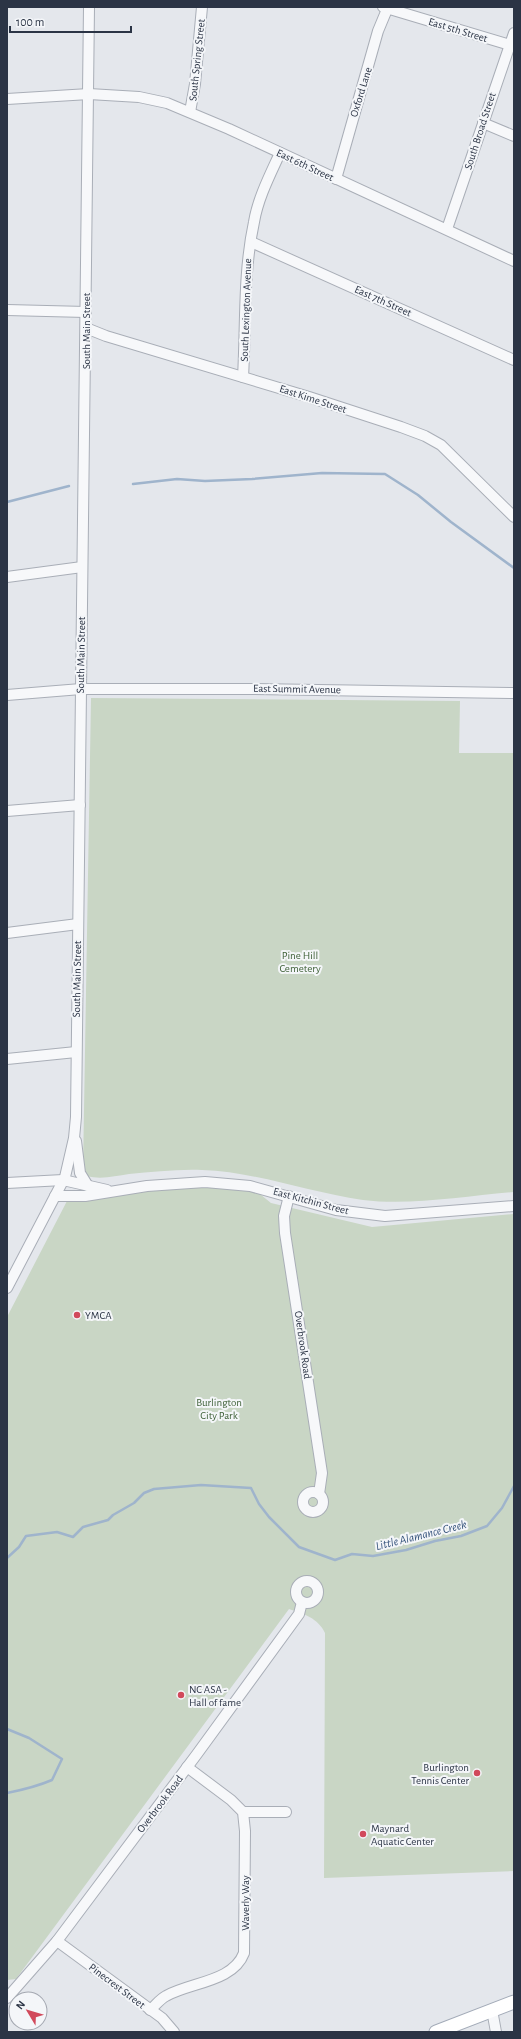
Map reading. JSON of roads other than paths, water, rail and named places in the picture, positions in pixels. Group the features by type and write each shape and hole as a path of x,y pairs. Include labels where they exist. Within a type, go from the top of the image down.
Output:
{"main road":[{"path":"436,2032 514,2002"}],"street":[{"name":"South Main Street","path":"7,1288 63,1180 74,1129 80,805 80,689 86,328 89,7"},
{"name":"South Spring Street","path":"190,112 196,84 202,7"},
{"name":"East 5th Street","path":"386,8 510,45"},
{"name":"Oxford Lane","path":"336,179 378,31 386,8"},
{"name":"South Broad Street","path":"447,229 514,33"},
{"name":"East 6th Street","path":"7,99 89,94 140,97 167,103 190,112 447,229 514,261"},
{"path":"483,123 514,136"},
{"name":"South Lexington Avenue","path":"243,377 246,271 254,221 260,199 280,153"},
{"name":"East 7th Street","path":"251,242 514,360"},
{"path":"7,310 86,312"},
{"name":"East Kime Street","path":"86,328 106,336 243,377 401,427 441,445 514,517"},
{"path":"7,577 82,567"},
{"name":"East Summit Avenue","path":"7,695 80,689 254,689 514,693"},
{"path":"7,810 80,805"},
{"path":"7,933 78,924"},
{"path":"7,1059 76,1052"},
{"path":"74,1129 80,1173 88,1186"},
{"name":"East Kitchin Street","path":"7,1183 63,1180 109,1191"},
{"name":"East Kitchin Street","path":"55,1196 85,1196 147,1186 205,1182 250,1186 336,1210 385,1216 514,1206"},
{"name":"Overbrook Road","path":"288,1196 284,1216 285,1233 322,1473 319,1494"},
{"name":"Overbrook Road","path":"7,1998 57,1941 187,1767 299,1614 302,1602"},
{"path":"187,1767 231,1800 243,1812 286,1812"},
{"name":"Waverly Way","path":"150,2010 166,1996 230,1971 240,1961 244,1953 245,1831 243,1812"},
{"name":"Pinecrest Street","path":"57,1941 162,2018 174,2032"},
{"path":"492,2010 496,2032"}],"waterway":[{"path":"133,484 177,479 205,481 252,479 322,473 385,474 418,495 451,522 514,568"},
{"path":"7,502 69,486"},
{"name":"Little Alamance Creek","path":"7,1558 19,1547 26,1536 57,1532 73,1537 83,1527 108,1520 113,1515 134,1503 144,1493 154,1489 201,1485 251,1488 259,1504 269,1517 299,1547 335,1560 352,1554 373,1556 406,1550 435,1541 461,1536 487,1526 502,1508 514,1486"},
{"name":"Little Alamance Creek","path":"7,1729 29,1738 62,1759 52,1780 30,1788 7,1793"}],"place":[{"name":"YMCA","path":"77,1315"},
{"name":"NC ASA - Hall of fame","path":"181,1695"},
{"name":"Burlington Tennis Center","path":"477,1773"},
{"name":"Maynard Aquatic Center","path":"363,1834"}],"park label":[{"name":"Pine Hill Cemetery","path":"300,961"},
{"name":"Burlington City Park","path":"219,1408"}]}
